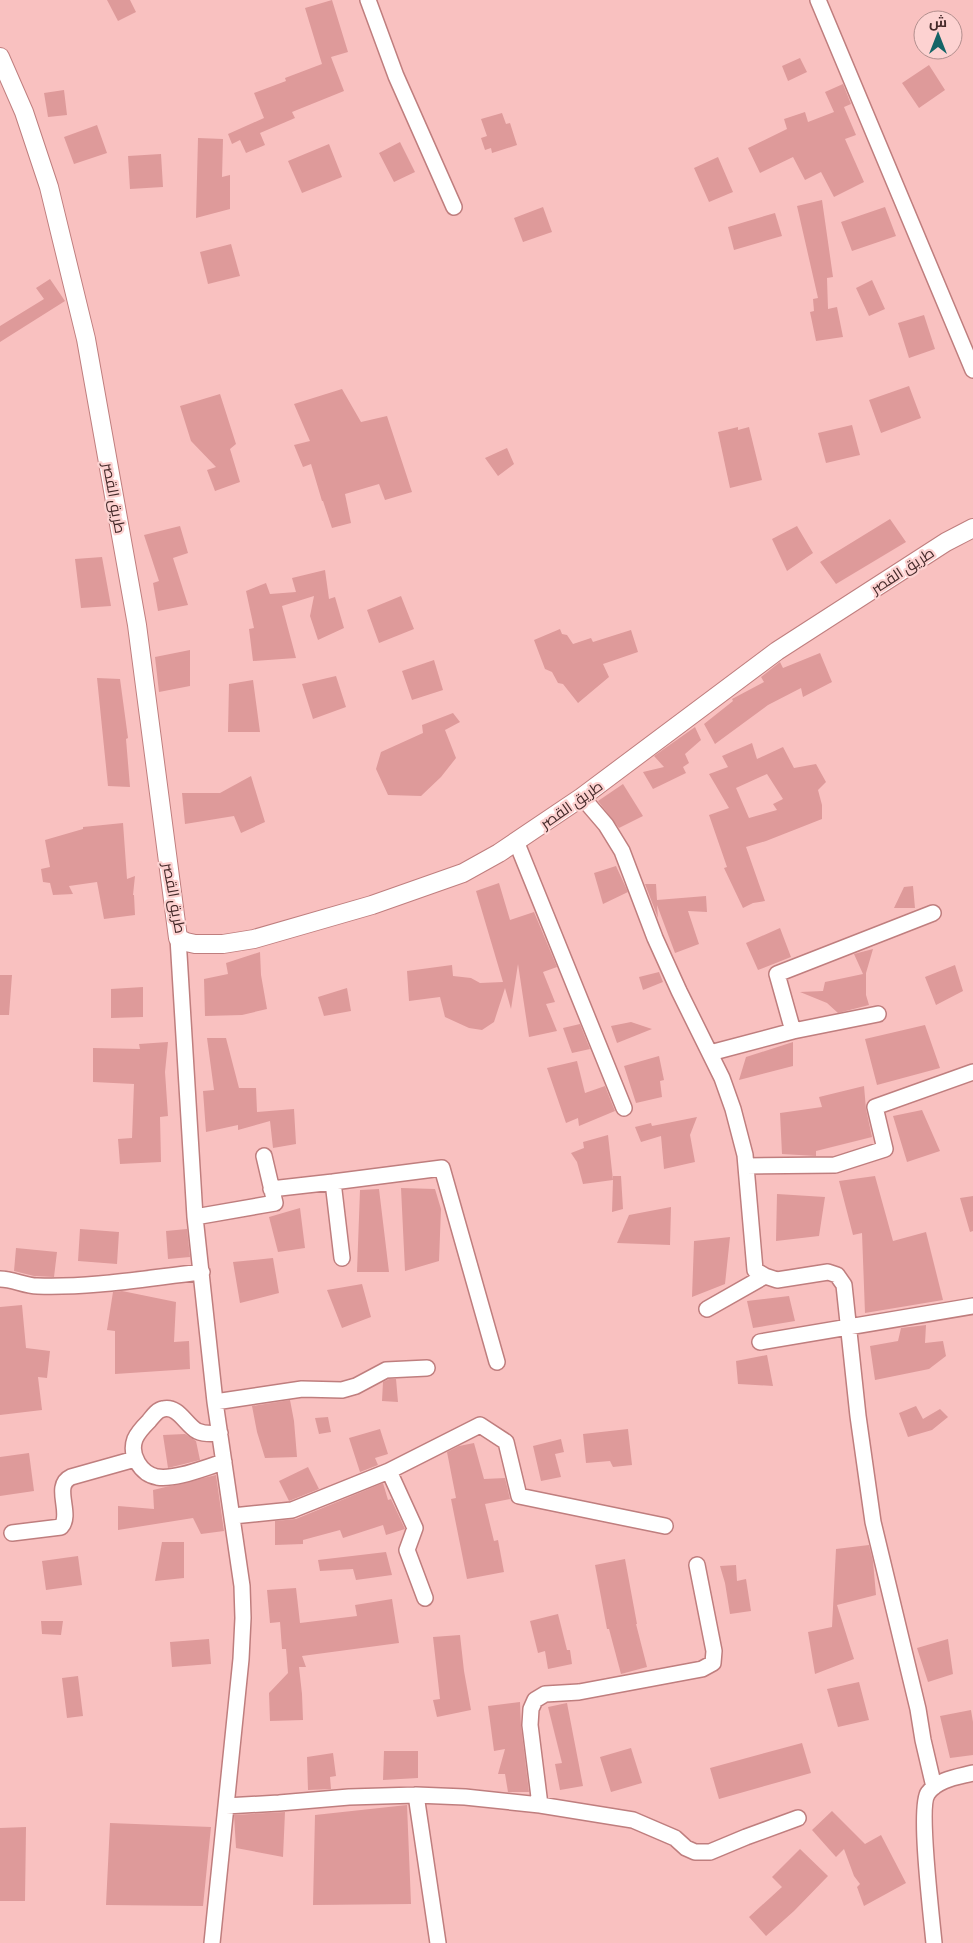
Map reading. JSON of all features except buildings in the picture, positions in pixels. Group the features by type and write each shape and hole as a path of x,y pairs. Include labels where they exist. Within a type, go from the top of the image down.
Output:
{"street":[{"path":"368,0 396,76 454,207"},
{"path":"818,0 973,370"},
{"name":"طريق القصر","path":"0,56 24,112 50,187 86,339 137,625 178,938 186,942 195,944 223,944 254,940 372,904 463,873 516,841 582,797 777,651 946,542 973,528"},
{"path":"582,797 606,825 622,852 655,938 722,1078 733,1109 745,1155 755,1270 777,1280 828,1272 837,1275 844,1285 858,1416 873,1522 918,1709 934,1787"},
{"path":"516,841 624,1108"},
{"path":"794,1032 777,974 933,913"},
{"path":"178,938 194,1217 202,1272 215,1402 242,1586 243,1618 212,1943"},
{"path":"710,1053 878,1014"},
{"path":"746,1166 836,1166 885,1149 875,1107 973,1072"},
{"path":"194,1217 275,1203 264,1156"},
{"path":"271,1189 442,1168 497,1362"},
{"path":"333,1182 342,1258"},
{"path":"0,1279 34,1286 80,1286 202,1272"},
{"path":"707,1309 765,1276"},
{"path":"760,1342 973,1306"},
{"path":"215,1402 302,1389 342,1390 356,1386 386,1370 427,1368"},
{"path":"220,1434 203,1433 196,1430 174,1410 163,1409 156,1412 137,1435 133,1446 135,1459 143,1470 160,1477 175,1476 224,1462"},
{"path":"233,1516 292,1510 389,1471 480,1425 506,1442 518,1496 665,1526"},
{"path":"12,1533 61,1527 66,1520 63,1487 65,1481 71,1477 135,1459"},
{"path":"389,1471 415,1528 407,1550 425,1598"},
{"path":"540,1805 530,1725 531,1709 534,1700 545,1694 579,1692 702,1669 714,1663 714,1651 697,1565"},
{"path":"934,1943 925,1824 926,1796 934,1787 944,1781 973,1773"},
{"path":"226,1806 349,1797 416,1795 465,1797 540,1805 633,1820 675,1838 686,1848 695,1852 710,1852 746,1836 798,1818"},
{"path":"416,1795 438,1943"}]}
